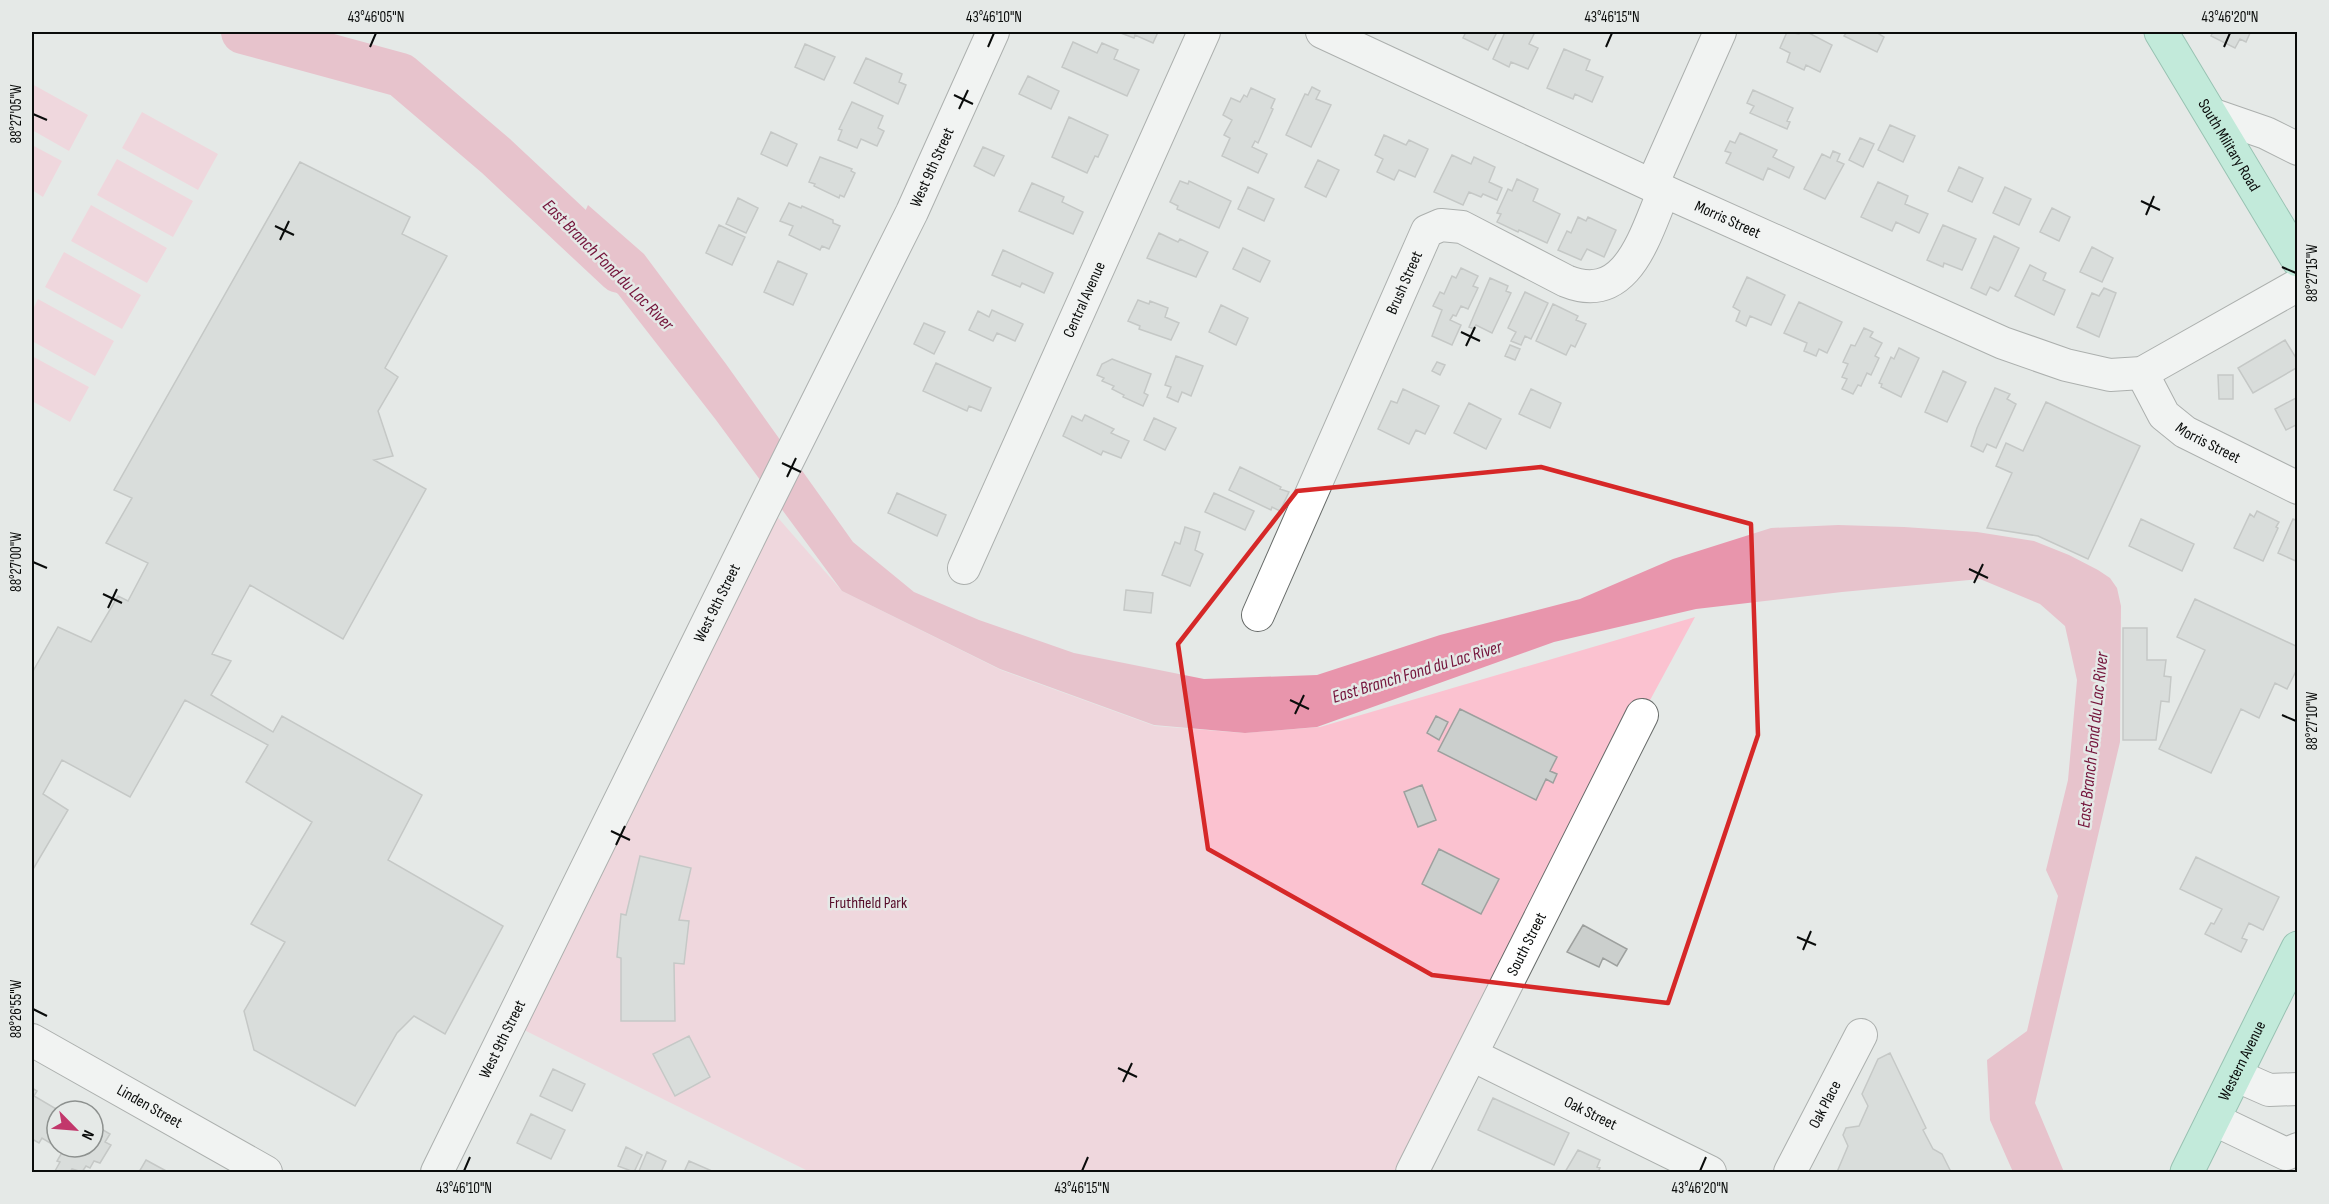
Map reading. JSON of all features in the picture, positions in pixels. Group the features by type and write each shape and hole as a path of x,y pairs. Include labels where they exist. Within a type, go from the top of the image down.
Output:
{"main road":[{"name":"South Military Road","path":"2161,32 2298,260"},
{"name":"Western Avenue","path":"2187,1173 2298,948"}],"street":[{"name":"West 9th Street","path":"437,1173 912,212 993,32"},
{"name":"Central Avenue","path":"964,568 1204,32"},
{"name":"Morris Street","path":"1322,32 1658,188 2003,343 2042,358 2110,375 2142,373 2298,285"},
{"name":"Brush Street","path":"1258,615 1427,231 1441,225 1462,227 1581,287 1597,286 1619,276 1630,264 1720,32"},
{"path":"2211,114 2266,133 2298,149"},
{"name":"Morris Street","path":"2142,373 2164,415 2185,432 2298,488"},
{"name":"South Street","path":"1412,1173 1641,715"},
{"name":"Oak Place","path":"1790,1173 1861,1035"},
{"name":"Linden Street","path":"32,1040 267,1173"},
{"name":"Oak Street","path":"1472,1055 1710,1173"},
{"path":"2235,1075 2269,1090 2298,1089"},
{"path":"2213,1119 2286,1154 2298,1149"}],"highlighted area":[{"path":"1541,467 1751,524 1758,735 1668,1003 1432,975 1208,849 1178,644 1297,491"}],"green space":[{"path":"32,84 88,115 69,151 32,130"},
{"path":"142,112 218,154 198,190 122,148"},
{"path":"32,145 62,161 43,197 32,190"},
{"path":"117,159 193,201 173,237 97,195"},
{"path":"91,205 167,248 147,283 71,241"},
{"path":"64,252 141,295 122,329 45,287"},
{"path":"38,299 114,341 95,376 32,341 32,311"},
{"path":"32,356 89,387 70,422 32,401"},
{"name":"Fruthfield Park","path":"766,504 842,591 1001,670 1155,726 1244,733 1320,727 1695,617 1642,715 1412,1172 810,1172 510,1023"}],"water":[{"path":"588,205 644,254 853,542 914,592 979,620 1074,653 1204,679 1317,675 1440,635 1580,599 1673,559 1771,528 1838,525 1977,532 2034,541 2098,570 2110,578 2117,588 2121,606 2120,742 2035,1103 2064,1172 2013,1172 1990,1120 1987,1060 2027,1031 2058,896 2046,870 2068,780 2077,680 2065,626 2040,604 1980,579 1696,609 1554,642 1317,727 1245,733 1154,725 1000,669 842,591 716,420 618,294 567,251"}],"building":[{"path":"1118,32 1158,32 1153,43 1135,35 1134,38"},
{"path":"1466,32 1497,32 1488,50 1463,38"},
{"path":"1505,32 1535,32 1529,44 1538,48 1528,69 1511,62 1509,67 1493,59"},
{"path":"1787,32 1799,34 1807,32 1832,45 1820,72 1806,65 1804,70 1787,62 1790,53 1780,48"},
{"path":"1847,32 1876,32 1884,37 1877,52 1844,36"},
{"path":"2213,32 2250,33 2246,42 2240,39 2235,48 2211,36"},
{"path":"1073,42 1097,53 1102,43 1118,50 1114,59 1139,70 1127,96 1062,67"},
{"path":"805,44 835,57 824,80 795,67"},
{"path":"1564,49 1590,60 1586,70 1603,77 1592,102 1575,94 1573,99 1547,88"},
{"path":"866,58 902,74 899,82 906,85 898,104 854,83"},
{"path":"1028,76 1059,91 1051,109 1019,94"},
{"path":"1312,87 1320,91 1316,99 1331,105 1311,147 1286,135 1305,94 1308,95"},
{"path":"1251,88 1275,99 1258,143 1255,141 1252,147 1267,154 1258,173 1222,156 1230,138 1224,135 1232,120 1223,115 1231,98 1240,102 1244,95 1247,97"},
{"path":"1753,90 1793,108 1787,121 1790,122 1787,129 1750,113 1754,106 1747,103"},
{"path":"852,102 883,116 878,128 884,131 877,146 861,139 857,148 838,140 842,130 839,129"},
{"path":"1069,117 1108,135 1098,157 1095,156 1087,173 1052,157"},
{"path":"1890,125 1915,136 1903,162 1878,150"},
{"path":"771,132 797,144 787,166 761,154"},
{"path":"1740,133 1777,150 1773,157 1794,167 1789,178 1768,168 1763,180 1726,163 1731,153 1725,151 1730,141 1735,143"},
{"path":"1384,135 1406,145 1409,140 1428,149 1415,177 1399,170 1394,180 1377,172 1383,159 1375,155"},
{"path":"1860,138 1874,144 1863,167 1849,160"},
{"path":"983,147 1004,156 994,176 974,166"},
{"path":"1833,151 1840,154 1837,161 1844,164 1825,199 1804,189 1822,154 1830,158"},
{"path":"1452,155 1471,164 1474,157 1495,167 1489,182 1502,188 1497,200 1483,194 1481,197 1469,192 1463,205 1434,192"},
{"path":"820,157 852,169 851,171 855,173 844,197 840,195 839,198 809,182"},
{"path":"1318,160 1339,170 1326,197 1305,187"},
{"path":"300,162 410,217 402,234 447,256 385,368 398,377 378,411 393,456 374,460 426,489 343,639 250,585 212,654 231,661 211,695 273,732 282,716 422,795 388,860 503,926 445,1034 414,1016 397,1033 355,1106 254,1050 244,1011 285,942 251,924 312,822 246,782 268,745 185,700 130,797 62,760 43,794 68,810 32,871 32,673 58,627 91,642 118,596 128,601 148,563 106,543 132,498 114,490"},
{"path":"1959,167 1983,178 1972,202 1948,191"},
{"path":"1517,179 1538,189 1533,201 1560,214 1547,243 1497,222 1501,214 1497,213 1508,189 1512,191"},
{"path":"1180,181 1188,184 1189,181 1231,201 1219,228 1177,209 1178,206 1170,202"},
{"path":"1878,182 1908,196 1905,204 1928,214 1919,233 1896,222 1892,231 1861,217"},
{"path":"1032,183 1064,197 1062,202 1083,212 1073,234 1019,211"},
{"path":"1248,187 1274,199 1264,221 1238,209"},
{"path":"2005,187 2031,199 2019,225 1993,213"},
{"path":"738,198 758,208 746,233 726,224"},
{"path":"789,203 801,208 802,206 833,220 833,223 840,226 829,249 822,246 820,250 789,235 793,226 780,221"},
{"path":"2052,208 2070,217 2059,241 2040,232"},
{"path":"1578,217 1586,221 1588,217 1616,230 1604,257 1587,249 1581,260 1558,250 1567,231 1571,233"},
{"path":"719,225 745,237 732,265 706,253"},
{"path":"1943,225 1976,239 1962,270 1944,263 1943,267 1927,260"},
{"path":"1159,233 1178,242 1180,239 1208,252 1196,277 1147,258"},
{"path":"1994,236 2019,248 2000,289 1998,291 1990,287 1986,295 1971,288"},
{"path":"2092,247 2113,258 2102,282 2080,272"},
{"path":"1243,248 1270,261 1260,282 1233,269"},
{"path":"1003,250 1053,273 1044,293 1022,283 1020,287 992,275"},
{"path":"778,261 807,274 793,305 764,292"},
{"path":"2030,265 2046,273 2043,280 2065,290 2054,315 2015,296"},
{"path":"1461,268 1478,276 1473,286 1478,288 1468,309 1461,306 1456,316 1453,315 1450,320 1461,325 1452,345 1432,336 1442,310 1433,306 1440,292 1444,294 1452,276 1456,278"},
{"path":"1747,277 1785,295 1771,325 1750,316 1746,326 1736,321 1740,311 1733,307"},
{"path":"1490,278 1508,286 1506,291 1511,293 1492,333 1476,325 1474,329 1469,327"},
{"path":"2104,288 2116,293 2099,337 2077,327 2092,293 2099,296"},
{"path":"1525,292 1548,303 1531,339 1525,336 1521,345 1511,341 1516,332 1508,328"},
{"path":"1138,300 1149,304 1150,301 1168,308 1165,317 1179,323 1171,340 1139,329 1140,326 1128,321"},
{"path":"1799,302 1842,322 1827,353 1819,349 1816,356 1804,351 1807,343 1784,333"},
{"path":"1553,304 1578,316 1576,320 1586,324 1575,347 1571,345 1566,355 1536,341"},
{"path":"1221,305 1248,318 1236,345 1209,332"},
{"path":"992,310 1023,324 1015,341 997,333 993,341 969,330 978,311 989,317"},
{"path":"924,323 945,332 934,354 914,344"},
{"path":"1864,328 1873,332 1870,337 1882,343 1875,356 1879,358 1871,375 1867,373 1861,386 1858,385 1853,394 1842,389 1847,379 1842,377 1848,364 1843,362 1851,345 1855,346"},
{"path":"2285,340 2298,361 2298,367 2253,393 2238,368"},
{"path":"1510,345 1520,349 1515,360 1505,356"},
{"path":"1899,348 1919,358 1901,397 1881,387 1882,384 1879,383 1891,357 1894,359"},
{"path":"1176,356 1203,366 1191,396 1182,392 1178,402 1167,397 1171,387 1165,385"},
{"path":"1112,359 1151,374 1144,393 1148,395 1143,406 1123,397 1124,395 1112,389 1114,386 1102,381 1104,378 1097,375 1102,364"},
{"path":"1437,362 1445,365 1440,375 1432,371"},
{"path":"936,363 991,388 981,411 969,406 967,411 923,391"},
{"path":"1943,371 1966,382 1947,422 1925,412"},
{"path":"2218,375 2233,375 2233,399 2219,399"},
{"path":"1995,388 2010,394 2007,399 2016,404 1996,448 1987,444 1983,452 1971,446"},
{"path":"1403,389 1439,406 1425,434 1416,430 1409,444 1378,429 1391,401 1397,403"},
{"path":"1531,389 1561,403 1550,428 1519,414"},
{"path":"2298,397 2298,424 2286,430 2275,409"},
{"path":"2046,402 2140,446 2088,559 2038,536 1987,528 2012,473 1996,466 2006,443 2023,451"},
{"path":"1469,403 1501,419 1486,449 1454,433"},
{"path":"1085,415 1114,429 1111,433 1129,441 1121,458 1103,451 1101,455 1063,436 1072,416 1082,421"},
{"path":"1154,418 1176,428 1165,450 1144,440"},
{"path":"1240,467 1289,492 1280,511 1272,507 1271,510 1229,490"},
{"path":"897,493 946,515 937,536 888,513"},
{"path":"1214,493 1254,511 1245,530 1205,512"},
{"path":"2257,511 2279,522 2263,561 2234,548 2250,514 2254,517"},
{"path":"2141,519 2194,544 2182,571 2129,546"},
{"path":"2293,519 2298,521 2298,562 2278,553"},
{"path":"1185,527 1200,532 1195,550 1203,554 1190,586 1162,575 1175,542 1180,544"},
{"path":"1126,590 1153,593 1151,613 1124,610"},
{"path":"2195,599 2298,647 2298,667 2287,689 2275,683 2259,718 2241,709 2211,773 2159,749 2205,650 2177,637"},
{"path":"2123,628 2147,628 2147,660 2166,660 2164,676 2171,677 2169,702 2161,701 2156,740 2123,740"},
{"path":"1460,709 1557,757 1550,771 1557,774 1553,783 1546,779 1536,800 1438,751"},
{"path":"1436,716 1448,722 1439,740 1427,733"},
{"path":"1422,785 1436,820 1418,827 1404,792"},
{"path":"1439,849 1499,879 1481,914 1422,884"},
{"path":"640,856 691,868 679,920 689,921 684,964 674,963 675,1021 621,1021 621,958 617,957 621,914 626,915"},
{"path":"2196,857 2279,897 2263,930 2249,923 2242,938 2247,940 2241,952 2205,934 2211,923 2214,924 2222,909 2180,889"},
{"path":"1583,925 1627,949 1617,966 1603,958 1599,967 1567,952"},
{"path":"689,1036 710,1077 675,1096 653,1054"},
{"path":"1890,1053 1926,1128 1923,1130 1933,1149 1942,1154 1951,1172 1837,1172 1848,1146 1843,1135 1846,1128 1859,1126 1868,1106 1862,1094 1878,1059"},
{"path":"553,1069 585,1084 572,1111 540,1096"},
{"path":"32,1088 37,1091 34,1096 45,1102 45,1140 42,1138 39,1143 32,1139"},
{"path":"1493,1098 1569,1133 1554,1165 1478,1130"},
{"path":"531,1114 565,1130 551,1159 517,1143"},
{"path":"105,1131 110,1134 105,1142"},
{"path":"105,1142 111,1145 105,1155"},
{"path":"626,1147 642,1155 634,1172 618,1166"},
{"path":"1578,1150 1600,1160 1597,1167 1600,1168 1598,1172 1565,1172"},
{"path":"647,1152 666,1161 661,1172 639,1171"},
{"path":"58,1159 102,1159 100,1163 94,1161 90,1168 86,1166 82,1172 72,1169 70,1172 55,1171 60,1162 57,1161"},
{"path":"146,1160 168,1172 139,1172"},
{"path":"689,1161 712,1171 684,1172"}],"waterway":[{"name":"East Branch Fond du Lac River","path":"243,32 401,75 496,156 619,271"}]}
